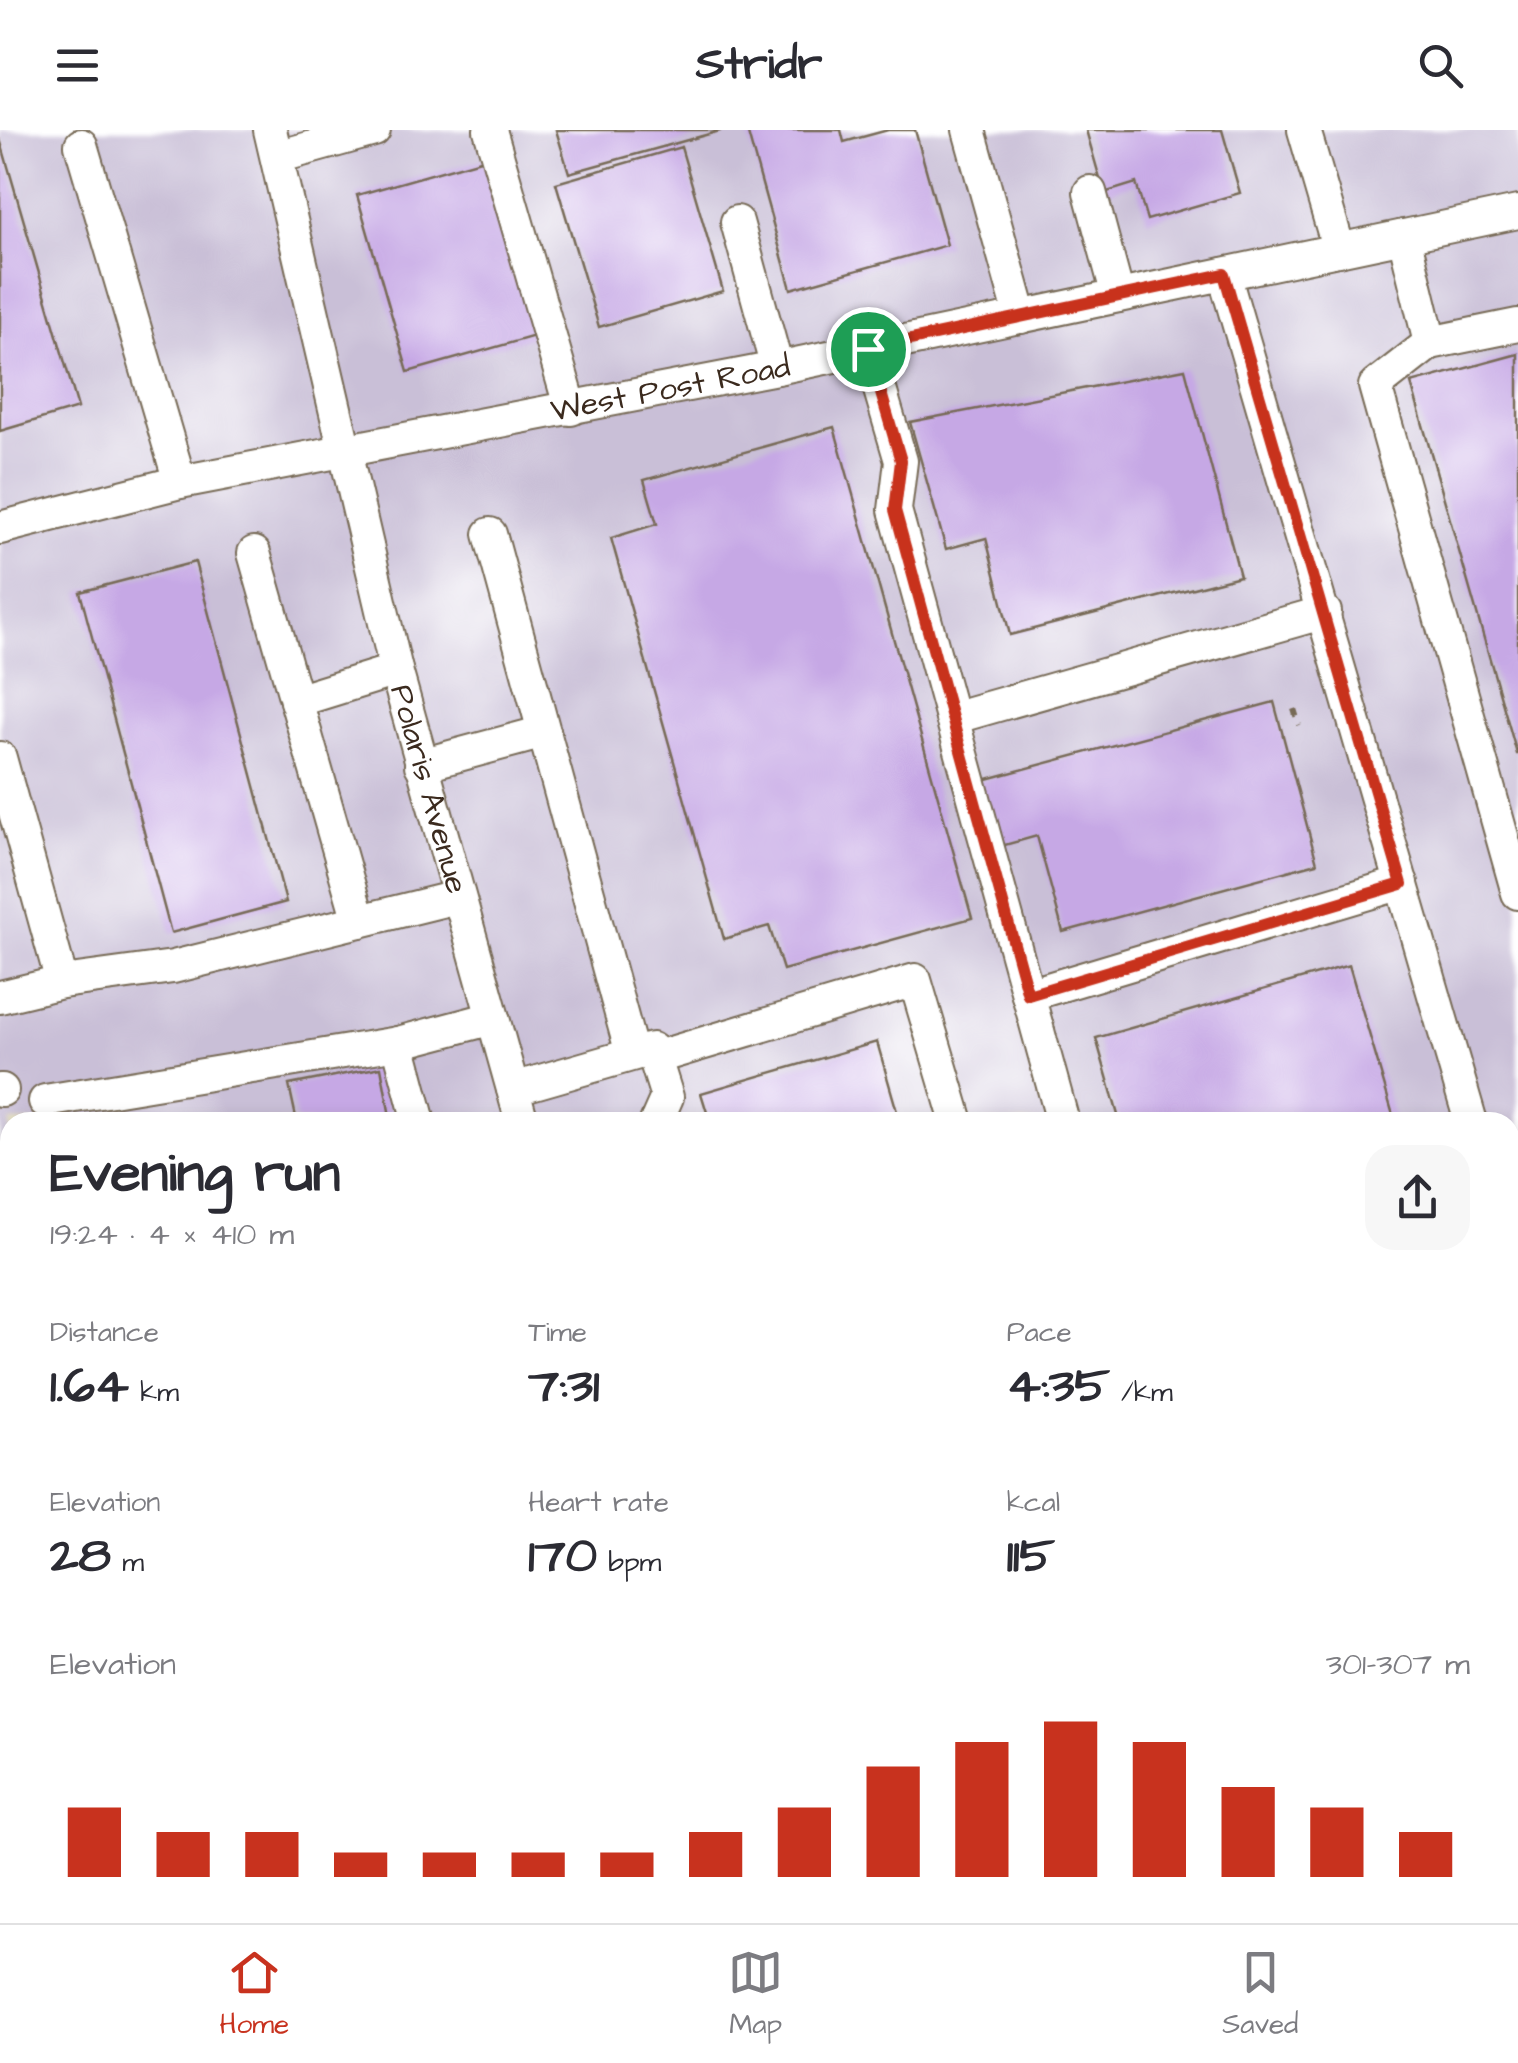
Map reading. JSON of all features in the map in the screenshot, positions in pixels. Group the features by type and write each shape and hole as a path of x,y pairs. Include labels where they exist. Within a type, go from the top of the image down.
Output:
{"street":[{"path":"273,144 374,130"},
{"path":"490,130 571,409"},
{"path":"968,130 1021,317"},
{"path":"1304,130 1339,250"},
{"name":"Polaris Avenue","path":"273,144 396,670 519,1112"},
{"path":"80,145 180,482"},
{"path":"1090,192 1118,296"},
{"name":"West Post Road","path":"0,528 180,482 777,368 1518,212"},
{"path":"737,222 777,368"},
{"path":"1404,236 1430,343"},
{"path":"1224,274 1468,1112"},
{"path":"1518,325 1430,343 1374,386 1518,893"},
{"path":"868,349 901,461 895,510 1061,1112"},
{"path":"490,534 544,732 643,1056 667,1097 660,1112"},
{"path":"254,553 359,921"},
{"path":"952,718 1324,612"},
{"path":"296,701 396,670"},
{"path":"421,765 544,732"},
{"path":"0,758 62,982"},
{"path":"1028,995 1402,884"},
{"path":"0,997 62,982 173,967 457,897"},
{"path":"513,1089 915,980 954,1112"},
{"path":"45,1101 398,1042 493,1018"},
{"path":"398,1042 416,1112"}],"path":[{"path":"1294,709 1299,725"}],"shaded area":[{"path":"0,130 1518,130 1518,1112 0,1112"}],"building":[{"path":"556,130 720,130 720,131 569,173"},
{"path":"747,130 841,130 844,142 888,130 915,130 947,245 791,289"},
{"path":"1086,130 1222,130 1240,193 1147,220 1136,183 1104,193"},
{"path":"0,139 78,408 0,431"},
{"path":"681,147 723,291 599,327 556,183"},
{"path":"484,159 535,336 408,372 357,195"},
{"path":"1518,354 1518,754 1517,754 1411,383"},
{"path":"1185,369 1240,576 1010,635 986,538 946,549 910,422"},
{"path":"834,427 972,918 783,970 769,926 724,939 611,538 657,524 644,480"},
{"path":"195,562 286,902 171,933 80,592"},
{"path":"1274,702 1317,863 1063,932 1037,836 994,848 976,782"},
{"path":"1349,965 1392,1112 1117,1112 1096,1038"},
{"path":"877,1042 897,1112 707,1112 701,1093"},
{"path":"381,1067 389,1112 295,1112 289,1085"}],"route":[{"path":"1224,274 1402,884 1028,995 895,510 901,461 868,349 1224,274"}]}
